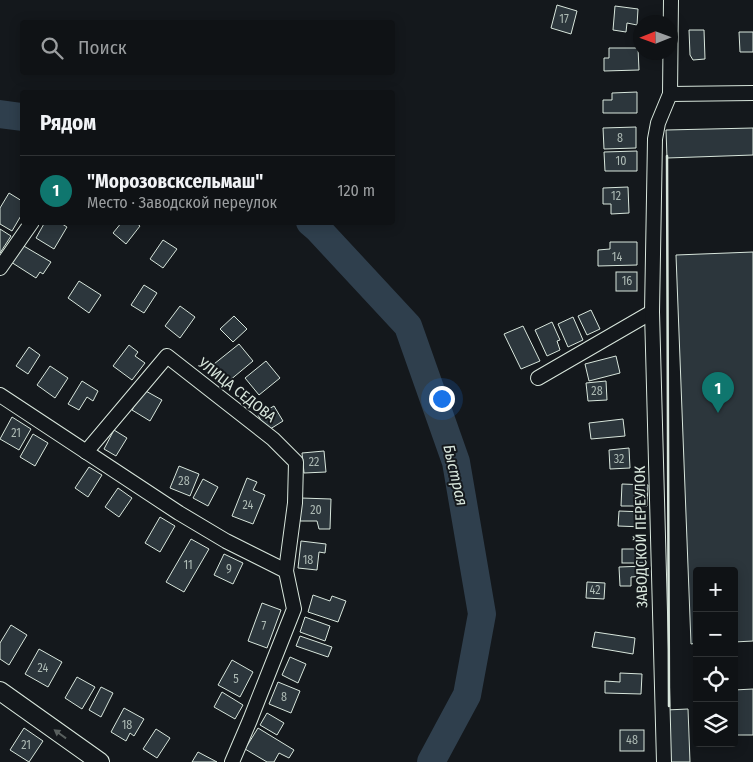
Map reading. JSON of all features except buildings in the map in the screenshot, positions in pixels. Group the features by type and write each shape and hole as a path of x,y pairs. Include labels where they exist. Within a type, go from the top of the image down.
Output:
{"street":[{"path":"671,0 670,94 753,92"},
{"name":"ЗАВОДСКОЙ ПЕРЕУЛОК","path":"664,762 652,312 655,139 658,123 670,94"},
{"path":"0,268 30,225"},
{"path":"538,378 652,312"},
{"name":"УЛИЦА СЕДОВА","path":"86,452 167,356 273,439 296,462 296,503 286,571 294,609 232,762"},
{"path":"0,395 179,513 226,541 286,571"},
{"path":"0,691 100,762"}],"waterway":[{"name":"Быстрая","path":"0,114 20,117"},
{"name":"Быстрая","path":"314,225 408,326 456,462 482,614 467,695 431,762"}],"wall":[{"path":"667,156 669,706"}],"place":[{"name":"\"Морозовсксельмаш\"","path":"718,413"}]}
